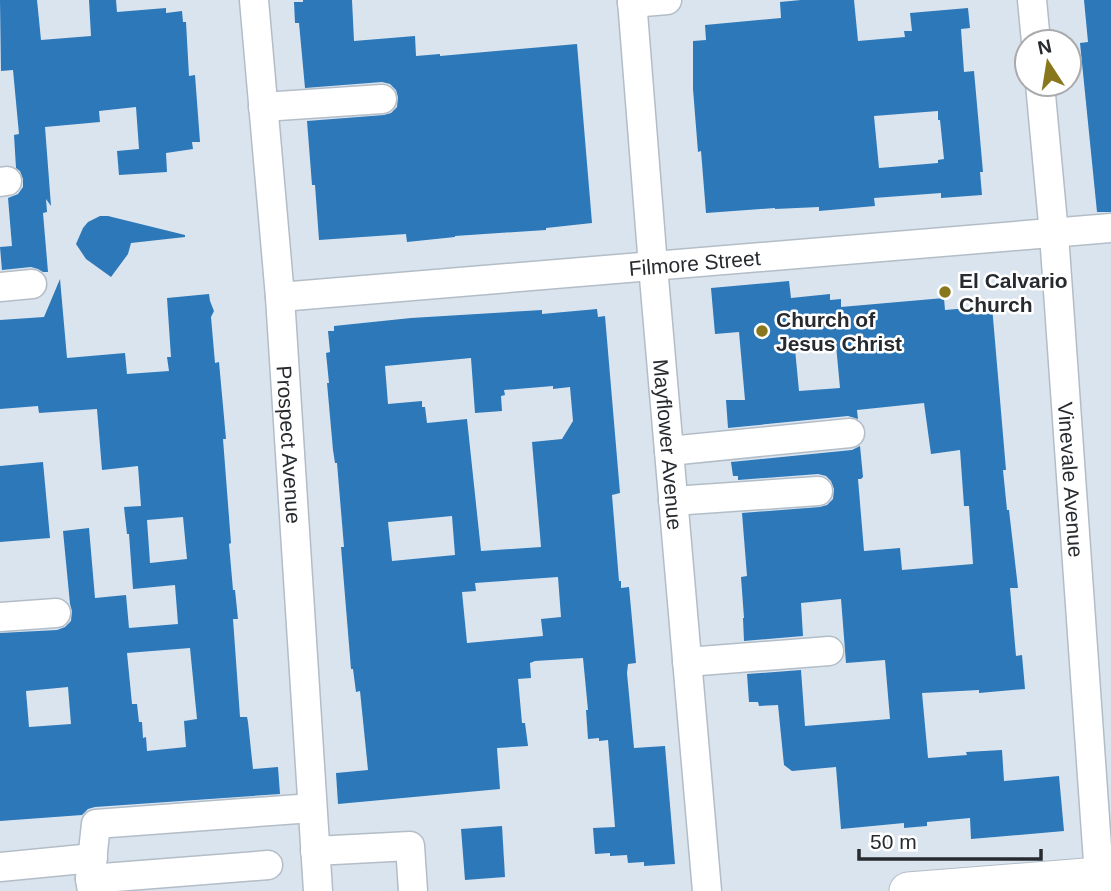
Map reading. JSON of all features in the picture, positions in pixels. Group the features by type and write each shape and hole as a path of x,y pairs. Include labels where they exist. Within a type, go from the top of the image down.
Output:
{"main road":[{"path":"908,891 1094,879"}],"street":[{"name":"Prospect Avenue","path":"254,0 280,297 318,891"},
{"path":"632,2 667,0"},
{"path":"1032,0 1035,28"},
{"name":"Mayflower Avenue","path":"632,2 707,891"},
{"name":"Vinevale Avenue","path":"1041,98 1054,234 1094,879"},
{"path":"263,107 382,99"},
{"name":"Filmore Street","path":"280,297 1111,228"},
{"path":"0,287 32,284"},
{"path":"669,451 850,433"},
{"path":"673,501 818,491"},
{"path":"0,617 56,613"},
{"path":"687,662 830,651"},
{"path":"92,876 96,824 312,808"},
{"path":"316,852 410,846 413,891"},
{"path":"0,867 92,876 268,865"}],"building":[{"path":"0,0 37,0 41,40 91,36 89,0 116,0 117,12 166,8 166,13 182,11 183,22 186,22 189,76 195,75 200,142 192,142 193,149 166,153 167,172 119,175 117,151 139,149 136,107 99,111 100,122 45,127 51,206 46,199 47,212 43,213 48,272 31,267 2,270 0,247 12,246 8,198 18,194 23,187 23,179 16,168 14,135 19,134 13,70 1,71"},
{"path":"352,0 354,41 415,36 416,56 577,44 592,223 546,230 407,242 406,234 319,240 307,121 384,115 397,107 398,97 390,84 382,82 305,88 299,23 295,23 294,2"},
{"path":"854,0 858,41 905,37 904,31 912,31 910,13 968,8 970,28 961,29 964,72 974,71 983,172 980,172 982,195 941,198 941,193 874,198 875,206 819,211 819,207 706,213 693,89 693,41 706,40 705,25 781,18 780,2","holes":["938,111 944,159 938,160 938,163 879,168 874,116"]},
{"path":"1084,0 1111,0 1111,212 1097,212 1083,73 1083,43 1088,42"},
{"path":"100,216 185,237 131,243 128,254 111,277 86,259 76,244 88,222"},
{"path":"60,279 67,358 125,353 127,374 169,371 167,357 171,357 167,298 209,294 214,311 211,317 215,363 219,362 226,439 223,439 229,544 238,619 233,619 240,717 247,717 253,769 278,767 280,794 95,807 82,815 0,821 0,633 57,630 71,621 63,531 89,528 95,598 126,595 129,628 178,624 175,585 133,589 124,507 141,506 138,466 102,470 97,409 39,413 38,406 0,409 0,320 44,317","holes":["183,517 187,559 150,563 147,520","190,648 197,719 184,721 186,747 147,751 137,704 132,704 127,653","68,687 71,724 29,727 26,691"]},
{"path":"789,281 791,298 830,294 830,300 841,299 841,307 944,298 945,310 992,306 1006,470 1003,470 1018,588 1010,588 1016,656 1022,655 1025,689 979,693 979,690 922,693 928,758 1002,750 1004,781 1059,776 1064,831 971,839 970,818 927,822 927,826 904,828 904,823 841,829 836,767 792,771 784,765 778,705 759,706 758,702 749,702 747,674 801,670 805,726 890,719 885,660 846,663 841,599 801,603 803,636 744,641 741,577 747,576 742,513 820,507 833,499 834,489 826,476 818,474 738,480 738,476 733,476 731,462 852,450 860,446 863,477 858,479 864,551 900,548 902,570 973,564 969,506 964,506 960,450 931,454 924,403 857,410 858,419 848,416 728,428 726,400 745,400 739,332 715,334 711,288","holes":["836,345 840,388 799,391 795,349"]},
{"path":"597,309 598,317 605,316 620,493 612,495 619,581 621,588 629,587 636,663 628,664 627,673 634,748 665,746 675,864 644,866 644,862 628,863 627,855 595,854 593,828 615,827 608,740 588,739 583,658 535,661 530,663 531,678 518,679 522,723 525,723 528,746 497,748 500,789 338,804 336,773 368,770 360,691 356,692 351,669 337,463 333,450 327,383 326,353 330,352 328,331 334,331 334,326 411,318 542,310 542,314","holes":["471,358 475,413 502,411 501,396 505,395 504,390 570,387 573,421 562,439 532,442 541,547 481,551 467,419 427,423 422,401 388,404 385,366","452,516 455,555 392,561 388,522","558,577 561,617 541,619 543,636 467,643 462,592 476,591 475,583"]},
{"path":"43,462 50,538 0,542 0,466"},
{"path":"502,826 505,877 465,880 461,829"}],"place":[{"name":"El Calvario Church","path":"945,292"},
{"name":"Church of Jesus Christ","path":"762,331"}]}
